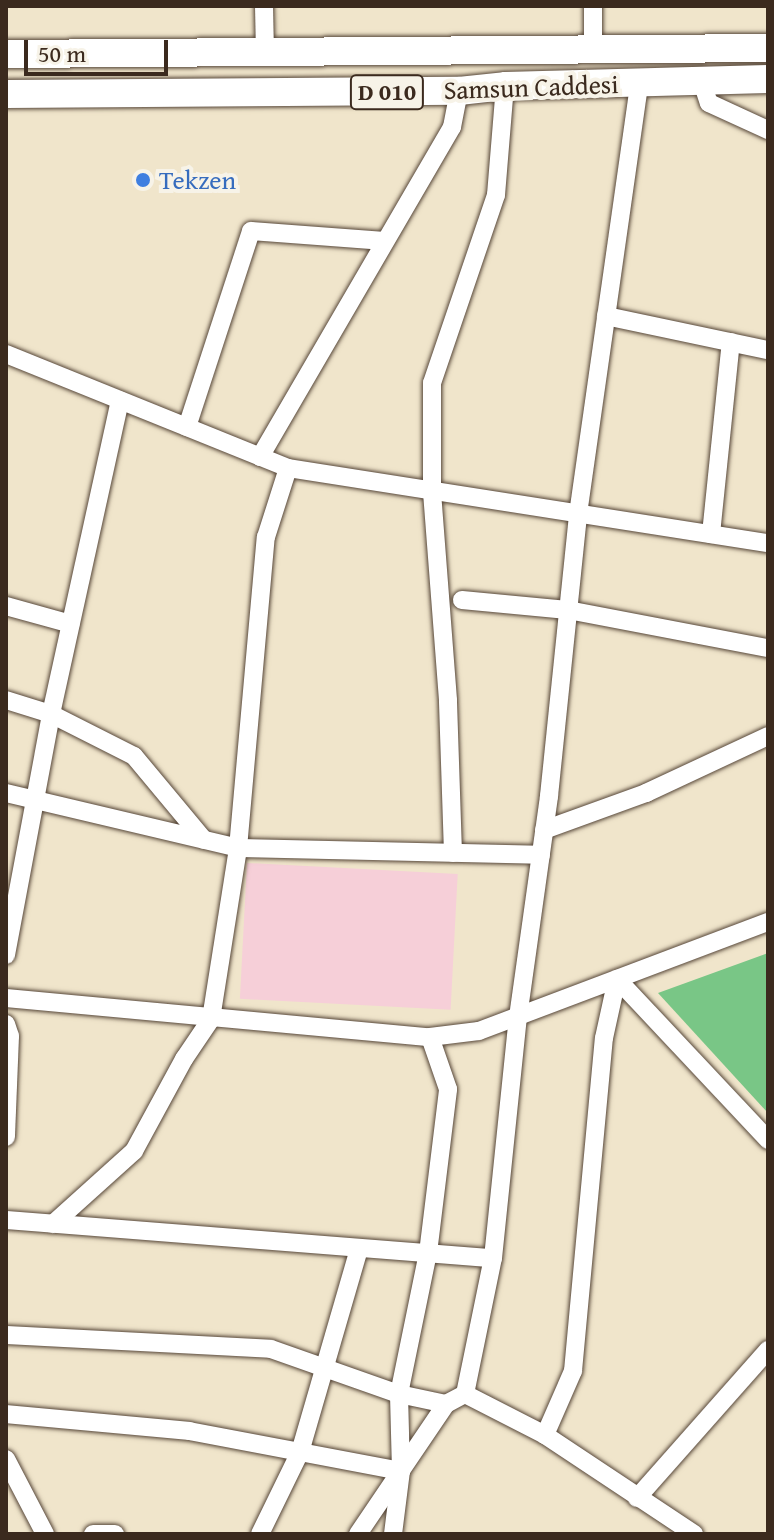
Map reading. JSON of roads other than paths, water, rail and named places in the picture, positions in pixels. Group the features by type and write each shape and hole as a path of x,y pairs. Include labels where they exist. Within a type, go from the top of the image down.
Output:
{"highway":[{"path":"694,50 768,32"},
{"name":"Samsun Caddesi","path":"6,54 593,52 768,48"},
{"path":"701,79 768,98"},
{"name":"Samsun Caddesi","path":"6,94 459,91 505,86 768,79"}],"street":[{"path":"264,6 265,53"},
{"path":"593,6 593,52"},
{"path":"701,79 709,103 768,130"},
{"path":"465,1394 493,1258 518,1017 544,830 578,514 639,83"},
{"path":"453,853 448,700 432,492 432,383 496,195 505,86"},
{"path":"260,457 452,127 459,91"},
{"path":"187,427 251,231 385,241"},
{"path":"606,316 768,350"},
{"path":"711,534 731,342"},
{"path":"6,354 288,468 768,543"},
{"path":"6,955 51,714 120,400"},
{"path":"53,1224 134,1151 184,1059 211,1019 238,848 266,537 288,468"},
{"path":"462,600 568,610 768,648"},
{"path":"6,606 71,624"},
{"path":"6,700 51,714 134,756 204,840"},
{"path":"544,830 646,793 768,736"},
{"path":"6,793 238,848 541,855"},
{"path":"6,998 430,1037 479,1031 768,922"},
{"path":"617,979 768,1140"},
{"path":"545,1435 573,1371 604,1038 617,979"},
{"path":"6,1024 10,1036 6,1137"},
{"path":"393,1534 401,1471 399,1394 428,1253 448,1089 430,1037"},
{"path":"6,1220 493,1258"},
{"path":"260,1534 300,1452 359,1249"},
{"path":"6,1335 271,1349 399,1394 446,1404"},
{"path":"637,1498 768,1350"},
{"path":"465,1394 545,1435 694,1534"},
{"path":"358,1534 446,1404 465,1394"},
{"path":"6,1414 189,1431 401,1471"},
{"path":"6,1459 45,1534"},
{"path":"93,1534 115,1534"}],"place":[{"name":"Tekzen","path":"143,180"}]}
